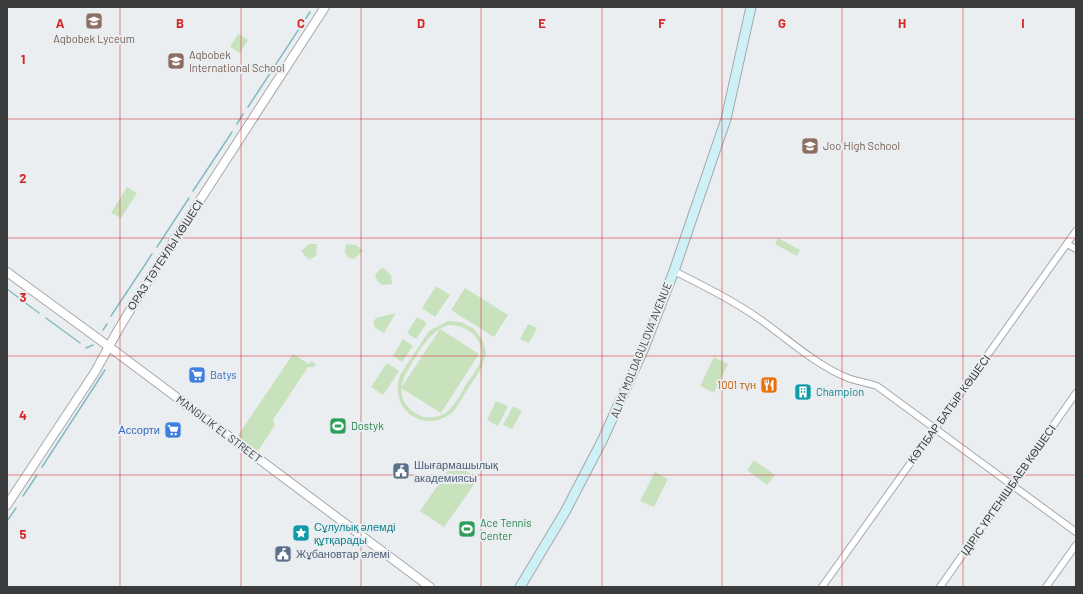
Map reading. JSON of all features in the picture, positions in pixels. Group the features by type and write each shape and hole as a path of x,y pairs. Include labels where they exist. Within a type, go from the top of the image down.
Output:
{"main road":[{"name":"ALIYA MOLDAGULOVA AVENUE","path":"520,587 565,512 604,439 641,355 674,271 726,119 751,7"}],"street":[{"name":"ОРАЗ ТӘТЕҰЛЫ КӨШЕСІ","path":"7,504 95,372 108,346 149,279 325,7"},
{"name":"КӨТІБАР БАТЫР КӨШЕСІ","path":"822,587 1076,231"},
{"path":"1067,244 1076,250"},
{"path":"674,271 737,305 761,320 787,341 837,373 877,386 934,430 1076,532"},
{"name":"MANGILIK EL STREET","path":"7,272 430,587"},
{"name":"ІДІРІС ҮРГЕНІШБАЕВ КӨШЕСІ","path":"940,587 1010,485 1076,393"},
{"path":"1046,587 1076,545"}],"green space":[{"path":"238,34 248,40 240,53 230,47"},
{"path":"127,187 137,193 121,218 111,213"},
{"path":"778,238 800,250 797,256 775,244"},
{"path":"309,244 317,244 316,256 309,260 301,251"},
{"path":"346,244 356,245 363,251 354,259 349,258 345,253"},
{"path":"382,267 391,275 392,284 382,285 377,281 375,275"},
{"path":"436,286 450,295 435,317 422,308"},
{"path":"465,288 508,315 494,337 451,310"},
{"path":"396,313 384,333 375,328 373,322 376,318"},
{"path":"417,317 427,323 416,339 407,333"},
{"path":"448,321 461,322 474,329 482,339 486,352 482,367 454,411 443,418 432,421 421,420 412,416 404,409 399,399 398,388 400,375 429,331","holes":["449,325 468,331 478,340 482,352 480,363 450,409 440,416 435,417 429,418 418,415 406,405 402,397 401,389 404,377 422,346 434,333"]},
{"path":"528,324 537,328 529,343 520,339"},
{"path":"440,329 479,354 441,413 401,388"},
{"path":"403,339 413,346 402,362 393,356"},
{"path":"293,354 309,364 311,361 316,364 314,367 308,367 273,420 275,425 258,451 237,437"},
{"path":"714,357 728,364 714,393 700,386"},
{"path":"387,363 399,371 383,395 371,387"},
{"path":"496,401 508,406 498,426 487,420"},
{"path":"513,406 522,411 512,429 503,425"},
{"path":"754,460 775,475 767,485 747,470"},
{"path":"454,462 478,479 444,527 420,511"},
{"path":"655,472 668,479 654,507 640,501"}],"waterway":[{"path":"248,107 310,12"},
{"path":"237,124 243,114"},
{"path":"193,191 232,132"},
{"path":"157,247 189,198"},
{"path":"111,316 152,254"},
{"path":"7,289 39,313"},
{"path":"46,318 80,343"},
{"path":"103,330 107,324"},
{"path":"86,348 93,345"},
{"path":"42,467 105,370"},
{"path":"23,496 37,475"},
{"path":"7,521 16,508"}],"place":[{"name":"Aqbobek Lyceum","path":"94,21"},
{"name":"Aqbobek International School","path":"176,61"},
{"name":"Joo High School","path":"810,146"},
{"name":"Batys","path":"197,375"},
{"name":"1001 түн","path":"769,385"},
{"name":"Champion","path":"803,392"},
{"name":"Dostyk","path":"338,426"},
{"name":"Ассорти","path":"173,430"},
{"name":"Шығармашылық академиясы","path":"401,471"},
{"name":"Ace Tennis Center","path":"467,529"},
{"name":"Сұлулық әлемді құтқарады","path":"301,533"},
{"name":"Жұбановтар әлемі","path":"283,554"}]}
